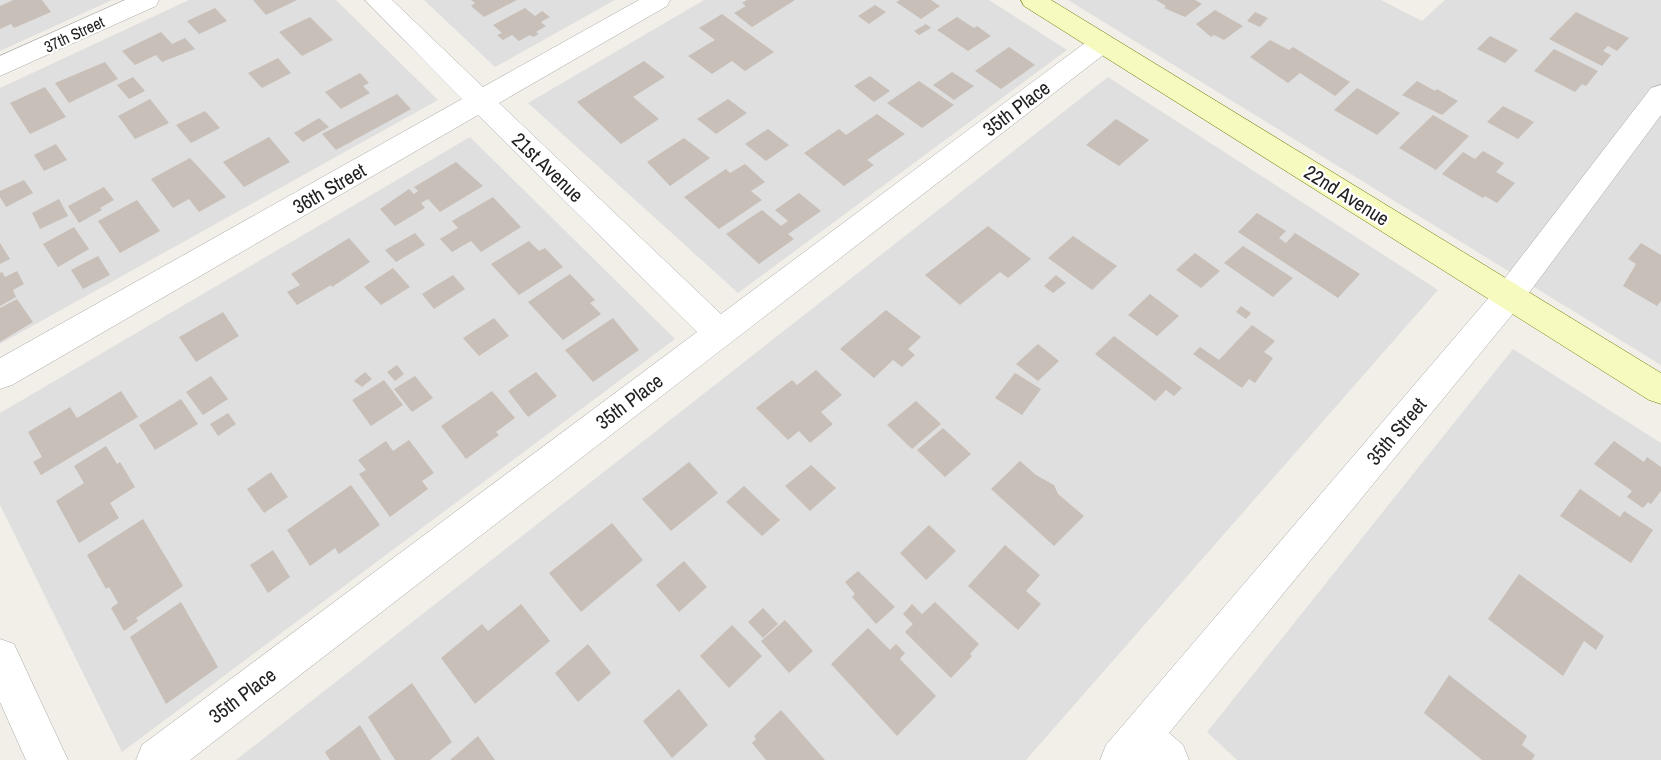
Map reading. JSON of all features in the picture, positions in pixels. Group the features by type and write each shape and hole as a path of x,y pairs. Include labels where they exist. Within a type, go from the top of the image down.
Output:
{"street":[{"name":"37th Street","path":"0,67 147,0"},
{"name":"21st Avenue","path":"377,0 719,333"},
{"name":"36th Street","path":"0,375 658,0"},
{"name":"22nd Avenue","path":"1033,0 1661,390"},
{"name":"35th Place","path":"157,760 1102,43"},
{"name":"35th Street","path":"1144,752 1509,296 1661,95"},
{"path":"0,658 47,760"}],"shaded area":[{"path":"0,0 112,0 0,51"},
{"path":"189,0 336,0 438,100 0,344 0,88"},
{"path":"424,0 615,0 495,67"},
{"path":"704,0 989,0 1067,50 738,293 528,103"},
{"path":"1068,0 1381,0 1422,21 1445,0 1661,0 1661,365"},
{"path":"1108,77 1438,290 1026,760 236,760"},
{"path":"470,137 675,339 122,752 0,505 0,413"},
{"path":"1513,349 1661,443 1661,760 1237,760 1207,732"}],"building":[{"path":"13,0 42,0 51,12 14,28 11,24 0,29 0,6"},
{"path":"253,0 297,0 266,15"},
{"path":"471,0 517,0 484,17 471,6 475,3"},
{"path":"747,0 795,0 752,27 734,13 746,6 742,3"},
{"path":"931,0 940,6 921,19 896,2"},
{"path":"1156,0 1195,0 1202,4 1185,17 1164,8 1166,6"},
{"path":"875,5 886,12 869,24 858,16"},
{"path":"215,8 227,21 199,34 187,21"},
{"path":"525,8 535,16 542,11 550,17 541,22 546,26 536,32 539,34 533,37 530,35 519,41 512,35 503,40 497,35 502,33 493,25"},
{"path":"1215,10 1243,26 1224,40 1214,35 1211,37 1196,24"},
{"path":"1255,12 1268,18 1260,27 1247,21"},
{"path":"1576,12 1629,38 1617,51 1608,46 1603,51 1611,55 1602,66 1549,39"},
{"path":"722,14 774,52 745,71 732,61 712,74 688,56 715,40 699,28"},
{"path":"310,17 333,40 302,56 279,32"},
{"path":"957,17 974,28 977,26 991,36 968,51 937,30"},
{"path":"926,24 931,28 919,35 914,31"},
{"path":"161,32 172,44 185,38 195,49 162,62 156,55 135,65 122,51"},
{"path":"1490,36 1518,50 1505,63 1477,49"},
{"path":"1270,40 1289,50 1293,47 1350,82 1335,96 1300,73 1288,83 1250,57"},
{"path":"1009,47 1035,65 1001,89 975,71"},
{"path":"1554,49 1598,71 1586,86 1582,84 1575,92 1534,71"},
{"path":"278,58 291,73 262,88 248,73"},
{"path":"644,61 665,77 633,97 659,119 621,144 577,102"},
{"path":"105,62 118,79 69,103 55,83"},
{"path":"952,72 974,86 954,100 933,85"},
{"path":"360,73 369,83 363,86 370,93 341,109 325,92"},
{"path":"870,76 890,91 874,102 854,86"},
{"path":"133,77 145,91 129,99 117,85"},
{"path":"919,81 954,105 922,128 887,103"},
{"path":"1417,81 1458,101 1442,115 1402,95"},
{"path":"45,87 66,117 30,134 10,103"},
{"path":"1357,88 1400,113 1377,135 1334,110"},
{"path":"397,94 411,109 336,150 322,134"},
{"path":"150,99 169,123 135,139 118,116"},
{"path":"728,99 747,113 716,134 697,119"},
{"path":"1503,106 1534,122 1518,139 1487,122"},
{"path":"205,111 220,128 191,143 176,125"},
{"path":"877,114 905,134 867,160 874,165 844,186 804,153 839,129 846,135"},
{"path":"1433,115 1469,136 1436,170 1399,148"},
{"path":"319,118 329,127 303,142 294,133"},
{"path":"1116,119 1149,140 1119,166 1086,145"},
{"path":"768,129 789,145 766,161 745,144"},
{"path":"269,137 290,162 244,187 223,162"},
{"path":"684,138 710,158 670,186 647,162"},
{"path":"56,144 67,160 44,171 34,155"},
{"path":"1483,151 1504,163 1496,172 1515,183 1497,203 1485,196 1483,198 1442,174 1463,152 1475,159"},
{"path":"190,158 226,197 199,212 189,199 173,208 151,179"},
{"path":"456,162 483,186 440,212 428,199 421,203 425,208 395,226 380,209 409,189 414,194 418,191 414,187"},
{"path":"745,164 765,182 751,191 762,200 719,229 684,197 726,169 730,173"},
{"path":"24,180 33,193 6,207 0,197 0,191"},
{"path":"104,187 114,200 79,223 68,206"},
{"path":"799,193 821,211 788,234 794,239 759,264 726,234 762,210 781,226 788,221 775,210"},
{"path":"493,197 521,227 481,252 471,241 452,252 440,239 458,228 452,221"},
{"path":"59,199 68,216 40,229 32,213"},
{"path":"137,200 160,231 120,253 98,221"},
{"path":"1257,213 1286,231 1279,238 1286,243 1295,233 1360,274 1338,298 1238,232"},
{"path":"988,226 1031,259 1008,278 1000,272 960,305 925,275"},
{"path":"74,227 89,249 58,267 43,244"},
{"path":"415,233 425,245 396,262 385,250"},
{"path":"1073,236 1117,266 1092,290 1048,258"},
{"path":"349,238 370,262 332,287 331,285 297,305 287,292 300,285 291,274"},
{"path":"529,241 539,251 545,248 563,267 519,295 491,264"},
{"path":"0,243 10,259 0,264"},
{"path":"1641,243 1661,255 1661,301 1657,306 1623,286 1636,264 1628,259"},
{"path":"1243,246 1293,278 1273,297 1224,263"},
{"path":"1195,253 1220,271 1201,288 1176,270"},
{"path":"98,256 110,275 83,289 71,270"},
{"path":"393,268 410,287 381,305 364,287"},
{"path":"17,271 24,284 13,290 16,297 0,306 0,273 2,272 5,277"},
{"path":"570,274 595,300 590,303 601,314 563,340 528,302"},
{"path":"453,275 465,289 434,309 422,294"},
{"path":"1056,275 1066,283 1053,293 1044,286"},
{"path":"1150,294 1179,316 1157,336 1128,315"},
{"path":"17,299 33,322 0,342 0,308"},
{"path":"1241,306 1251,313 1246,319 1236,312"},
{"path":"886,310 921,337 908,349 915,355 902,367 893,360 874,378 840,349"},
{"path":"223,312 239,336 196,362 179,337"},
{"path":"494,318 509,336 479,356 463,338"},
{"path":"613,318 639,350 593,382 565,350"},
{"path":"1252,325 1275,341 1264,352 1273,358 1255,383 1249,379 1242,388 1193,354 1200,347 1219,360"},
{"path":"1114,336 1182,388 1174,396 1166,390 1155,401 1095,354"},
{"path":"1038,344 1059,361 1038,381 1016,364"},
{"path":"397,365 404,374 395,381 387,372"},
{"path":"816,370 842,395 821,412 833,424 810,443 799,431 788,440 756,408 792,380 797,385"},
{"path":"365,372 372,379 362,387 354,381"},
{"path":"536,372 557,396 528,417 508,391"},
{"path":"1015,373 1041,389 1022,415 995,398"},
{"path":"211,376 228,399 203,415 186,392"},
{"path":"415,376 433,398 412,412 394,389"},
{"path":"384,380 403,405 371,426 352,400"},
{"path":"121,391 138,417 41,475 33,462 42,457 28,432 70,407 77,418"},
{"path":"492,391 515,418 496,432 499,435 466,459 441,426"},
{"path":"181,399 198,424 155,450 139,425"},
{"path":"916,401 941,424 912,449 887,425"},
{"path":"228,413 236,424 218,436 210,424"},
{"path":"943,428 971,454 945,477 917,450"},
{"path":"409,440 434,473 422,481 428,489 390,517 359,474 366,470 358,460 386,441 393,451"},
{"path":"1614,441 1644,462 1647,457 1661,467 1661,491 1651,504 1648,502 1643,508 1627,497 1632,491 1594,464"},
{"path":"106,446 117,464 120,462 135,487 110,503 119,518 79,543 56,501 84,483 74,466"},
{"path":"1020,461 1036,475 1054,485 1058,494 1084,516 1054,546 991,489"},
{"path":"689,462 718,493 671,531 642,499"},
{"path":"811,465 836,488 810,511 785,486"},
{"path":"271,472 288,497 264,513 247,489"},
{"path":"351,485 380,525 339,554 335,548 310,566 287,530"},
{"path":"744,486 780,520 762,536 726,502"},
{"path":"1580,489 1620,517 1624,511 1653,530 1631,563 1560,516"},
{"path":"143,519 183,586 136,618 138,621 124,631 111,608 118,603 109,587 106,589 87,555"},
{"path":"612,523 643,560 581,612 549,573"},
{"path":"929,525 956,551 926,580 900,553"},
{"path":"1005,545 1040,575 1026,591 1041,604 1018,630 968,586"},
{"path":"273,550 290,577 268,593 250,565"},
{"path":"684,561 707,587 679,612 656,585"},
{"path":"858,571 895,607 876,624 852,597 855,594 845,582"},
{"path":"1519,574 1604,636 1596,650 1584,641 1563,676 1488,619"},
{"path":"181,602 218,667 166,704 130,637"},
{"path":"935,602 979,644 970,654 972,656 951,678 905,632 913,624 903,614 912,604 922,614"},
{"path":"521,604 550,641 475,704 441,658 482,624 488,631"},
{"path":"763,608 778,624 763,638 748,622"},
{"path":"785,620 813,651 789,673 761,641"},
{"path":"732,625 762,656 729,688 700,656"},
{"path":"868,628 890,650 896,644 905,653 900,659 936,696 897,736 831,664"},
{"path":"588,644 611,673 578,702 555,673"},
{"path":"1449,675 1527,736 1522,745 1535,755 1532,760 1482,760 1424,713"},
{"path":"412,683 452,742 430,760 395,760 368,717"},
{"path":"679,689 708,725 672,758 643,721"},
{"path":"781,710 825,760 766,760 752,743 756,739 754,736"},
{"path":"360,725 381,760 330,760 325,752"},
{"path":"478,736 495,760 450,760"}]}
